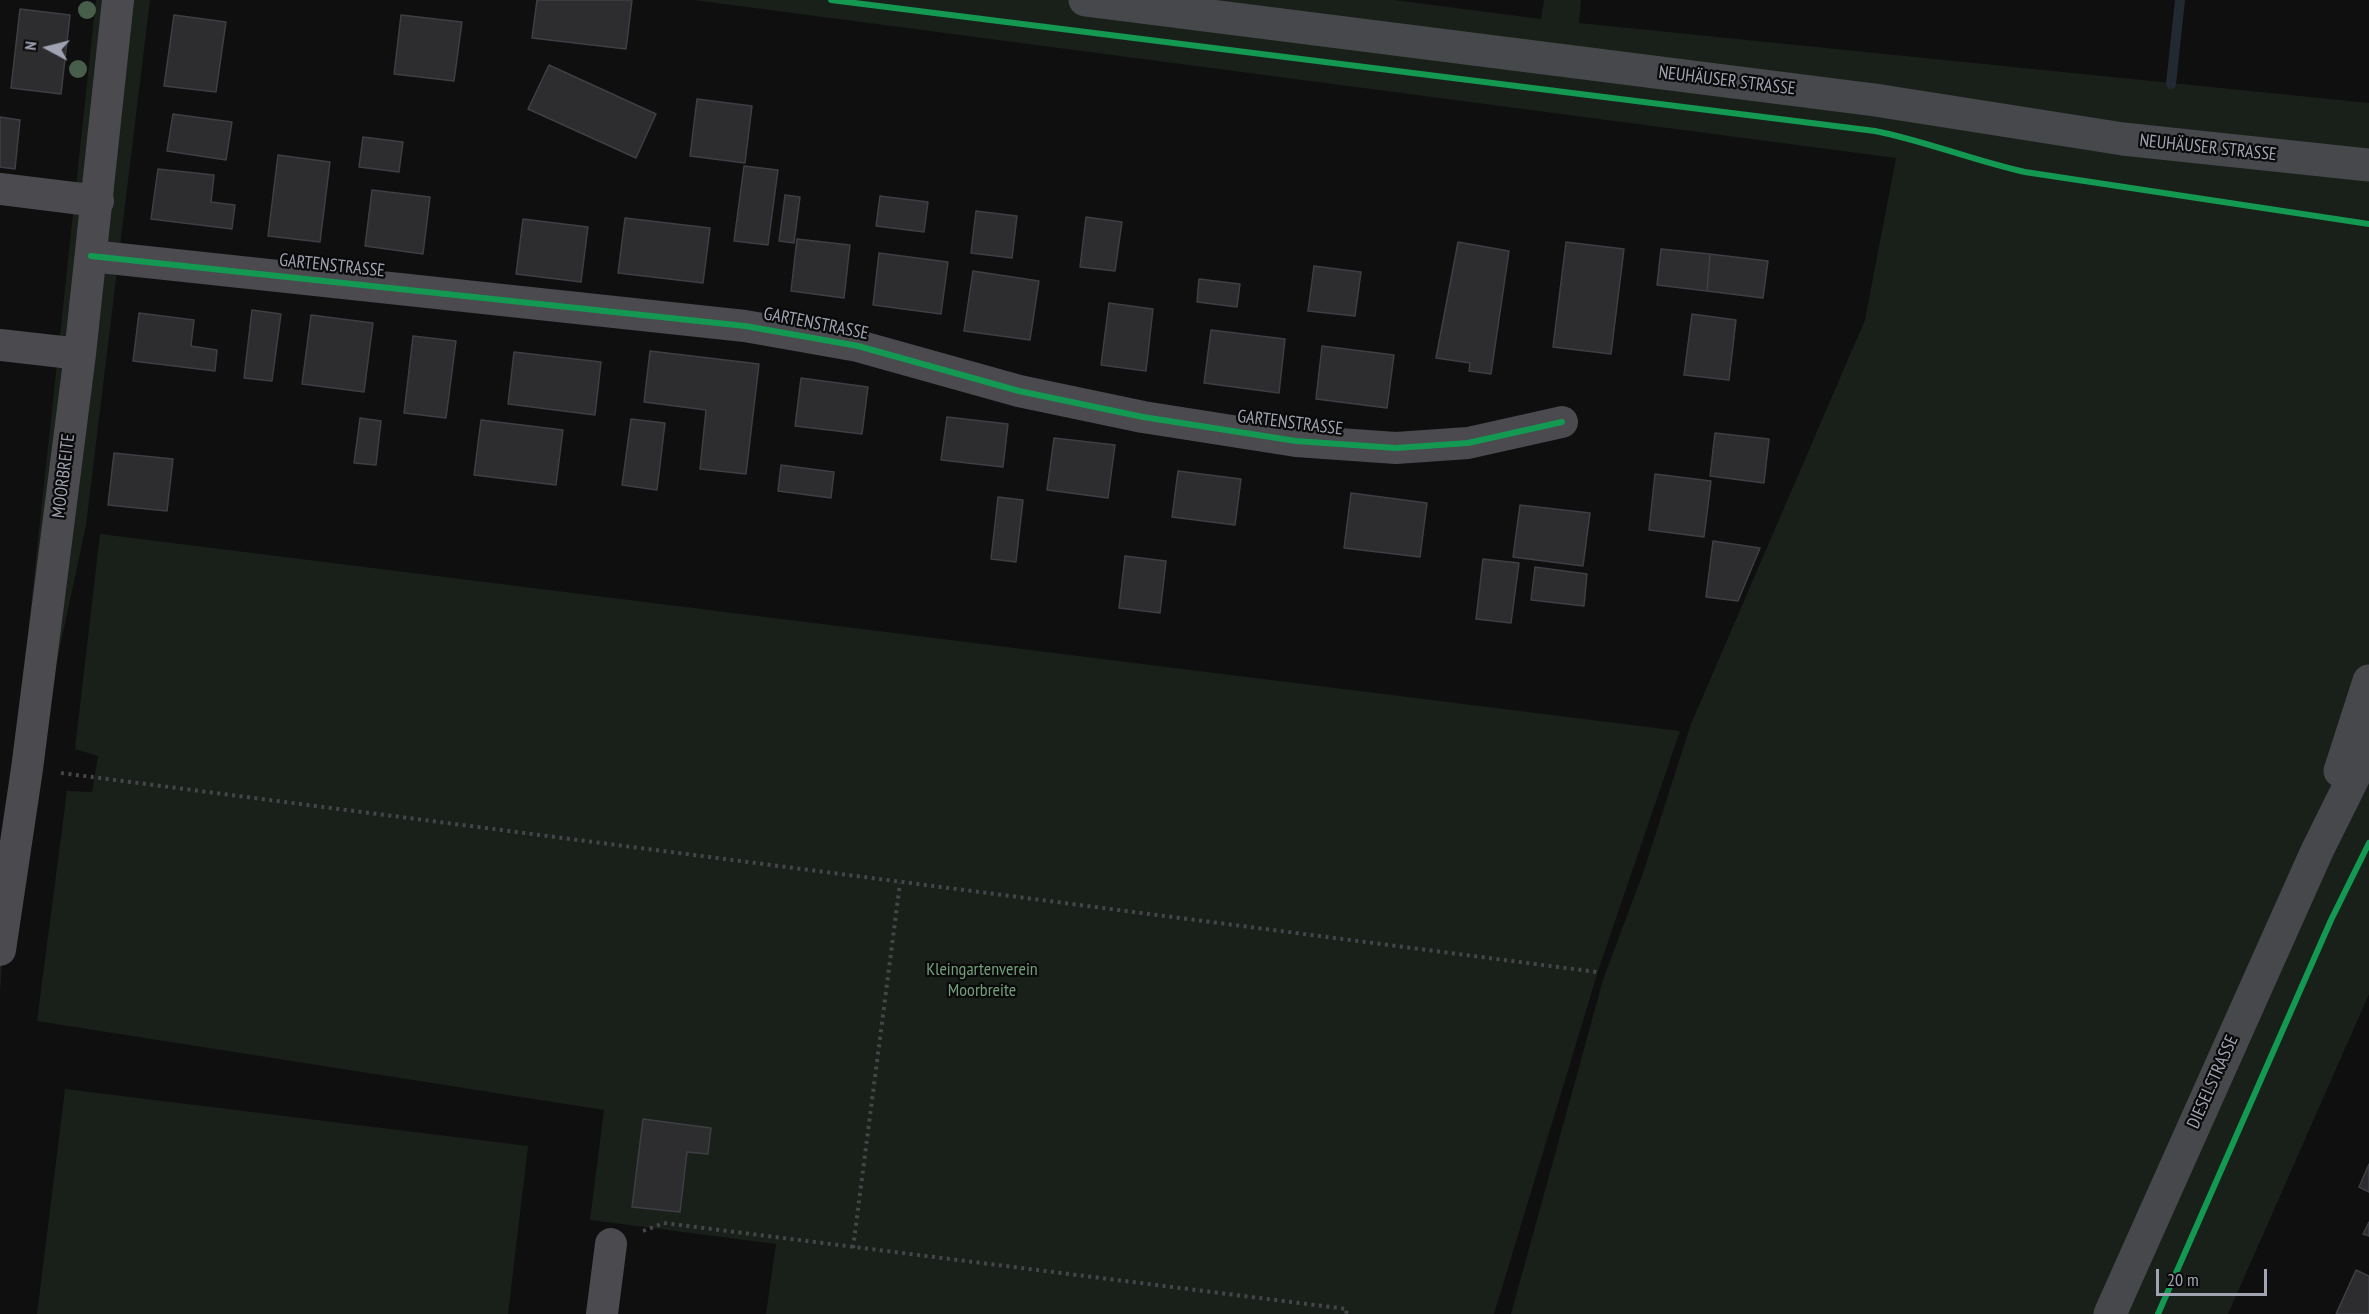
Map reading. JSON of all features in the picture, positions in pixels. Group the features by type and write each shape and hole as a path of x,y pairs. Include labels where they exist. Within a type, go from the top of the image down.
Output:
{"main road":[{"name":"NEUHÄUSER STRASSE","path":"1085,0 1875,100 2123,139 2369,165"},
{"name":"DIESELSTRASSE","path":"2317,851 2369,681"},
{"name":"DIESELSTRASSE","path":"2110,1314 2317,851 2369,746"}],"street":[{"name":"MOORBREITE","path":"0,951 4,895 27,769 80,354 118,0"},
{"path":"0,189 98,201"},
{"name":"GARTENSTRASSE","path":"91,256 745,326 858,346 1019,391 1143,417 1296,441 1396,448 1468,443 1562,422"},
{"path":"0,345 80,354"},
{"path":"602,1314 611,1244"}],"path":[{"path":"27,769 1597,972"},
{"path":"853,1248 900,883"},
{"path":"611,1244 664,1223 1347,1309 1346,1314"}],"green space":[{"path":"96,0 150,0 86,525 7,896 0,993 0,894"},
{"path":"694,0 1394,0 1541,19 1544,0 1581,0 1579,23 2369,103 2369,994 2228,1314 1511,1314 1603,980 1643,873 1691,724 1865,320 1896,158"},
{"name":"Kleingartenverein Moorbreite","path":"100,534 1680,731 1599,968 1494,1314 766,1314 776,1244 590,1220 604,1110 37,1021 67,791 92,792 98,756 75,749"},
{"path":"65,1089 528,1146 508,1314 37,1314"}],"building":[{"path":"537,0 632,0 626,49 532,38"},
{"path":"20,9 70,15 61,94 11,88"},
{"path":"174,15 226,22 216,92 164,86"},
{"path":"401,15 462,22 454,81 394,74"},
{"path":"549,65 656,114 636,158 528,109"},
{"path":"697,99 752,106 745,163 690,156"},
{"path":"173,114 232,122 226,160 167,151"},
{"path":"0,117 20,120 15,169 0,167"},
{"path":"363,137 403,142 399,172 359,167"},
{"path":"278,155 330,162 320,242 268,236"},
{"path":"744,166 778,170 768,245 734,241"},
{"path":"158,169 214,175 211,202 235,205 232,229 151,219"},
{"path":"372,190 430,197 423,254 365,246"},
{"path":"785,195 800,197 794,243 779,241"},
{"path":"880,196 928,202 924,232 876,226"},
{"path":"976,211 1017,216 1012,258 971,253"},
{"path":"1086,217 1122,222 1115,271 1080,267"},
{"path":"625,218 710,228 703,283 618,273"},
{"path":"523,219 588,227 581,282 516,274"},
{"path":"797,239 850,245 844,298 791,291"},
{"path":"1458,242 1509,251 1491,374 1469,371 1470,363 1436,358"},
{"path":"1566,242 1624,249 1611,354 1553,347"},
{"path":"1661,249 1710,254 1707,291 1657,285"},
{"path":"879,253 948,262 941,314 873,305"},
{"path":"1710,254 1768,261 1763,298 1707,291"},
{"path":"1314,266 1361,272 1355,316 1308,311"},
{"path":"973,271 1039,281 1030,340 964,331"},
{"path":"1199,279 1240,284 1237,307 1197,302"},
{"path":"1109,303 1153,309 1146,371 1101,365"},
{"path":"252,310 281,314 272,381 244,378"},
{"path":"139,313 194,320 191,346 217,350 215,371 133,361"},
{"path":"1692,314 1736,320 1729,380 1684,375"},
{"path":"311,315 373,323 364,392 302,384"},
{"path":"1211,330 1285,339 1279,393 1204,383"},
{"path":"413,336 456,341 446,418 404,413"},
{"path":"1322,346 1394,355 1387,408 1316,399"},
{"path":"650,351 759,364 746,474 700,469 706,410 644,402"},
{"path":"514,352 601,362 595,415 508,404"},
{"path":"801,378 868,387 862,434 795,426"},
{"path":"947,417 1008,424 1003,467 941,460"},
{"path":"360,418 381,421 376,465 354,463"},
{"path":"631,419 665,423 657,490 622,485"},
{"path":"481,420 563,430 556,485 474,475"},
{"path":"1715,433 1769,439 1764,483 1710,476"},
{"path":"1054,438 1115,445 1108,498 1047,490"},
{"path":"114,453 173,459 167,511 108,505"},
{"path":"781,465 834,472 831,498 778,491"},
{"path":"1178,471 1241,479 1235,525 1172,517"},
{"path":"1655,474 1711,481 1704,537 1649,530"},
{"path":"1351,493 1427,503 1420,557 1344,548"},
{"path":"998,497 1023,500 1016,562 991,559"},
{"path":"1520,505 1590,513 1583,566 1513,557"},
{"path":"1713,541 1760,548 1738,601 1706,597"},
{"path":"1125,556 1166,561 1160,613 1119,608"},
{"path":"1483,559 1519,563 1511,623 1476,619"},
{"path":"1535,567 1587,574 1584,606 1531,600"},
{"path":"643,1119 711,1128 708,1154 687,1152 680,1212 632,1207"},
{"path":"2369,1164 2369,1192 2359,1187"},
{"path":"2369,1222 2369,1236 2363,1234"},
{"path":"2356,1270 2369,1276 2369,1314 2336,1314"}],"waterway":[{"path":"2171,84 2180,0"}],"cycle path":[{"path":"831,0 1875,131 2025,172 2369,224"},
{"path":"91,256 745,326 858,346 1019,391 1143,417 1296,441 1396,448 1468,443 1562,422"},
{"path":"2158,1314 2331,920 2369,843"}]}
